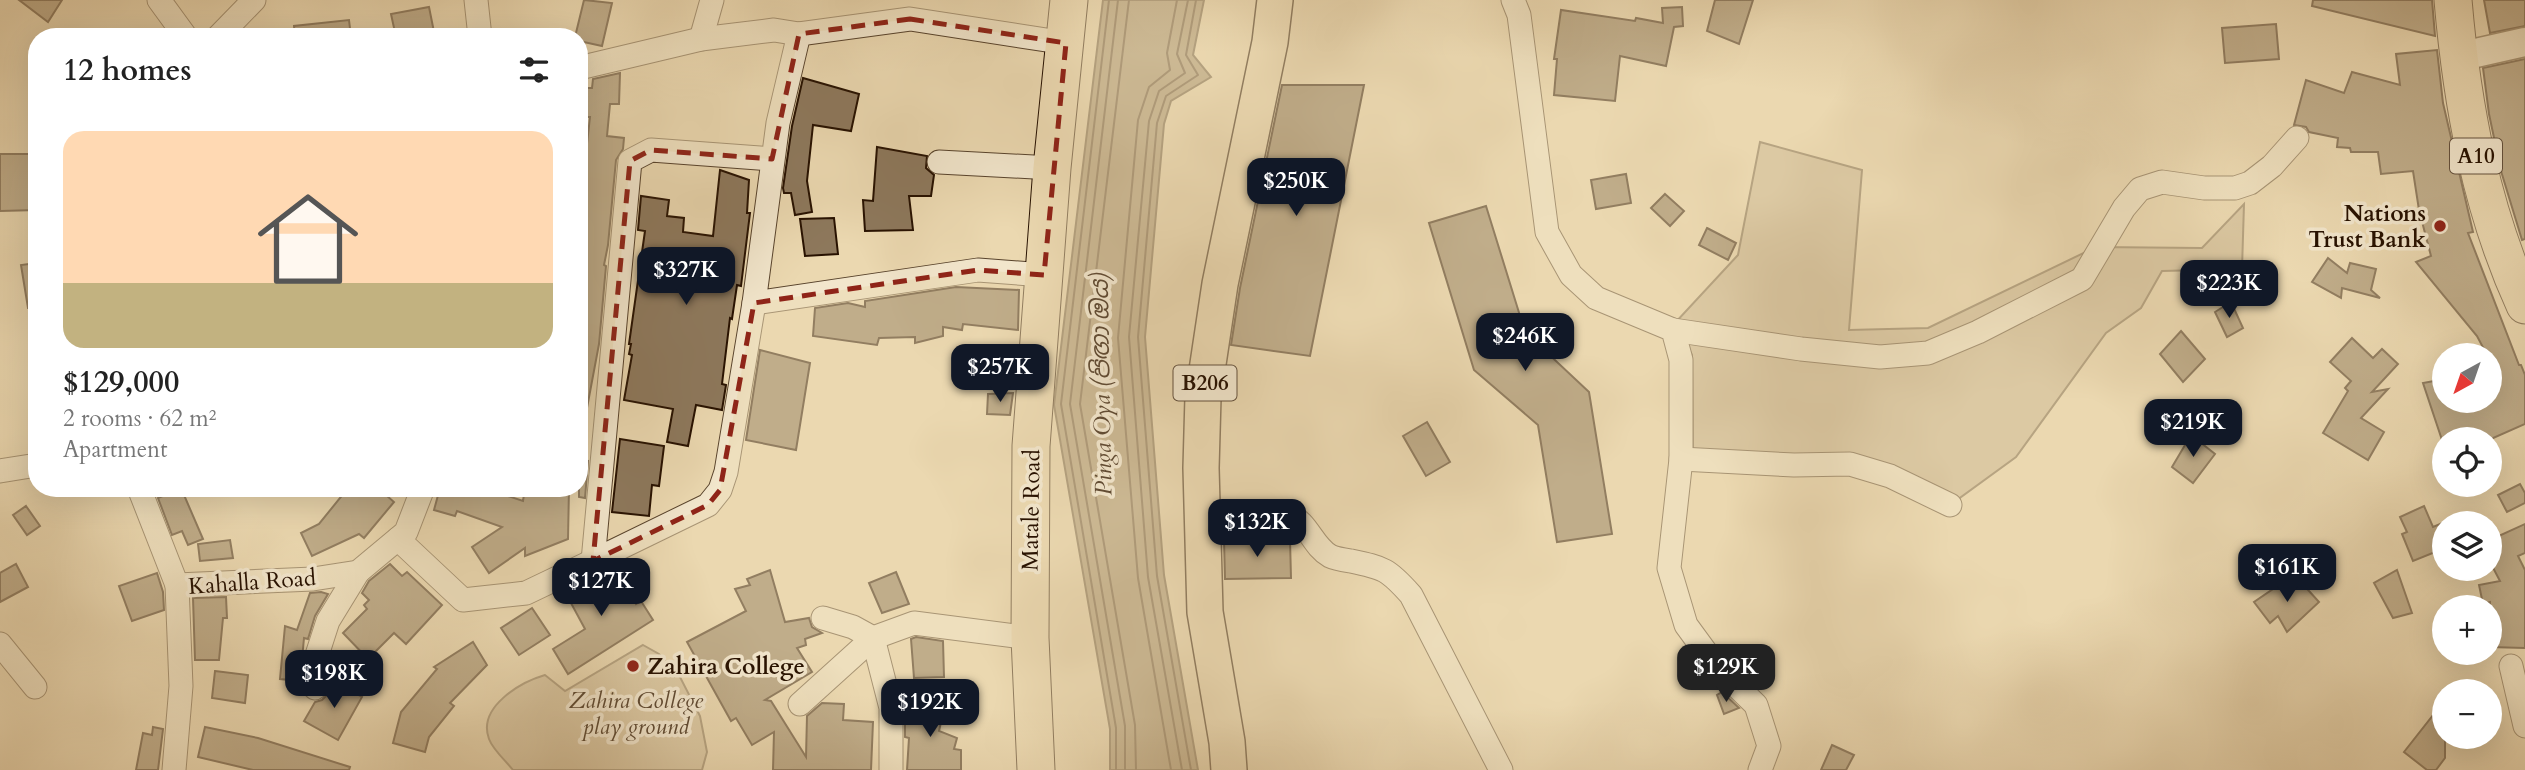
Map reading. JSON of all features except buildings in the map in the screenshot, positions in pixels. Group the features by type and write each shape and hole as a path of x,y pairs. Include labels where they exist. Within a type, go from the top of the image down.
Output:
{"highway":[{"name":"Matale Road","path":"1036,770 1030,638 1031,446 1052,168 1069,0"},
{"name":"A10","path":"2453,0 2458,57 2482,185 2500,245 2525,305"}],"main road":[{"name":"B206","path":"1229,770 1227,742 1205,612 1202,426 1208,355 1220,284 1270,42 1275,0"}],"street":[{"path":"159,0 180,28"},
{"path":"227,28 254,0"},
{"path":"476,0 479,28"},
{"path":"701,39 712,0"},
{"path":"1513,0 1519,15 1547,232 1571,275 1596,298 1673,330 1880,358 1927,353 1978,332 2082,279 2124,208 2140,189 2162,182 2204,188 2235,188 2250,183 2272,166 2297,138"},
{"path":"588,66 701,39 774,30 800,34 910,19 1066,43"},
{"path":"398,538 463,600 526,593 708,505 720,490 726,472 754,303 778,123 800,34"},
{"path":"2458,57 2525,42"},
{"path":"593,561 630,161 651,150 772,159"},
{"path":"939,162 1052,168"},
{"path":"754,303 978,270 1044,275"},
{"path":"1673,330 1681,360 1681,459 1669,568 1686,625 1716,666 1756,705 1769,746 1760,770"},
{"path":"1681,459 1794,465 1850,464 1890,476 1950,505"},
{"path":"0,471 28,466"},
{"path":"143,497 177,585"},
{"path":"315,688 317,655 328,621 358,572 406,532 420,497"},
{"path":"1202,516 1288,515 1298,518 1320,549 1332,558 1381,567 1392,574 1411,595 1501,770"},
{"name":"Kahalla Road","path":"174,770 181,686 177,585 313,579 358,572"},
{"path":"823,618 853,627 873,638 891,708 891,770"},
{"path":"800,704 873,638 914,624 1030,638"},
{"path":"0,644 35,687"},
{"path":"2511,666 2525,726"}],"highlighted area":[{"path":"910,19 1066,43 1044,275 978,270 754,303 720,490 708,505 593,561 630,161 651,150 772,159 799,34"}],"green space":[{"path":"1760,142 1862,170 1849,330 1928,328 2096,247 2202,248 2244,204 2242,269 2162,271 2141,308 2106,333 2016,457 1950,505 1890,476 1693,455 1692,355 1674,324 1738,255"},
{"name":"Zahira College play ground","path":"643,645 659,654 680,677 700,716 707,752 702,770 513,770 493,747 487,727 489,716 504,698 524,683 545,675 565,691"}],"water":[{"name":"Pinga Oya (පිඟා ඔය)","path":"1103,0 1204,0 1193,55 1211,77 1171,101 1164,124 1145,337 1164,575 1198,770 1110,770 1110,729 1054,405"}],"place":[{"name":"Nations Trust Bank","path":"2440,226"},
{"name":"Zahira College","path":"633,666"}]}
